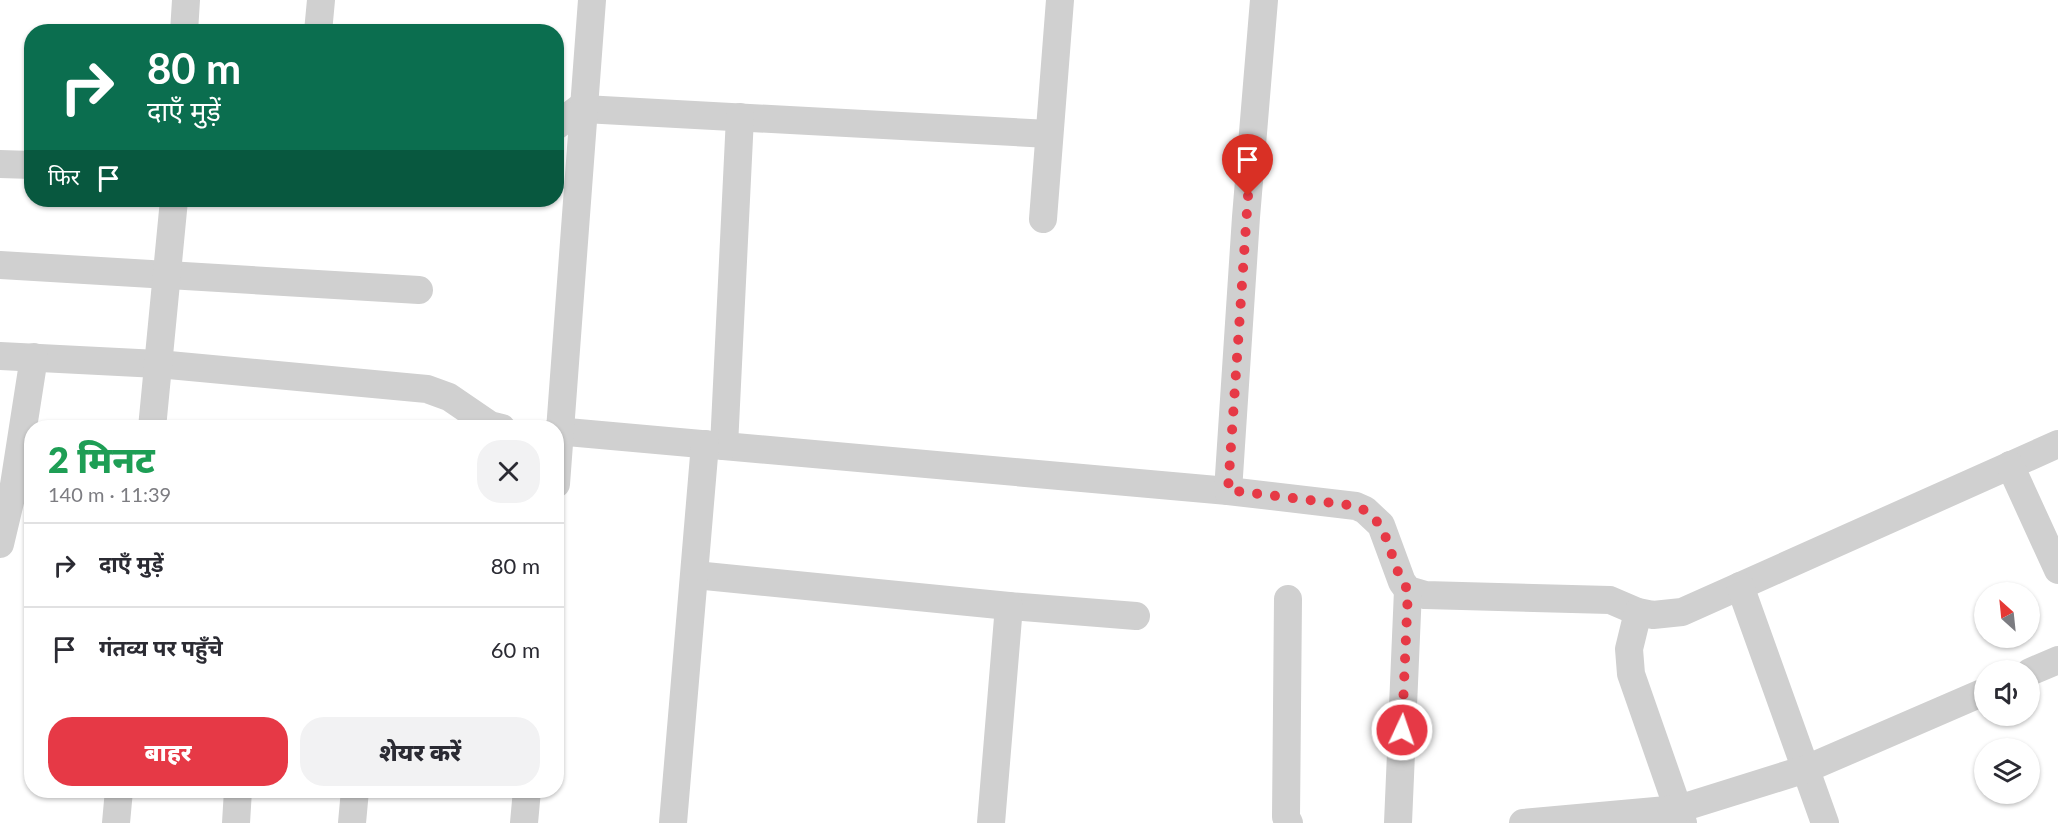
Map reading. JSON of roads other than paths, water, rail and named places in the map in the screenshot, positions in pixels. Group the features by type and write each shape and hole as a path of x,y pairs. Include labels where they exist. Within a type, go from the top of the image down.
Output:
{"street":[{"path":"184,24 186,0"},
{"path":"319,24 321,0"},
{"path":"560,420 592,0"},
{"path":"1043,219 1060,0"},
{"path":"1228,490 1246,218 1264,0"},
{"path":"564,120 581,107 584,109 1049,134"},
{"path":"673,823 695,574 715,445 740,117"},
{"path":"0,164 24,165"},
{"path":"153,420 173,207"},
{"path":"0,265 419,290"},
{"path":"0,356 158,364 427,389 449,397 483,420"},
{"path":"24,420 34,357"},
{"path":"0,544 14,485 24,421"},
{"path":"564,431 1228,490 1356,506 1365,510 1381,525 1402,582 1408,590 1425,595 1610,600 1638,612 1653,615 1682,612 2058,444"},
{"path":"2010,465 2058,570"},
{"path":"695,574 1009,606 1136,616"},
{"path":"1740,586 1825,823"},
{"path":"1398,823 1408,590"},
{"path":"1288,599 1286,817 1288,823"},
{"path":"991,823 1009,606"},
{"path":"1638,612 1629,649 1631,674 1681,816"},
{"path":"2040,668 2058,660"},
{"path":"1523,823 1681,816 1806,768 1974,696"},
{"path":"116,823 118,798"},
{"path":"236,823 238,798"},
{"path":"352,823 354,798"},
{"path":"524,823 526,798"}]}
